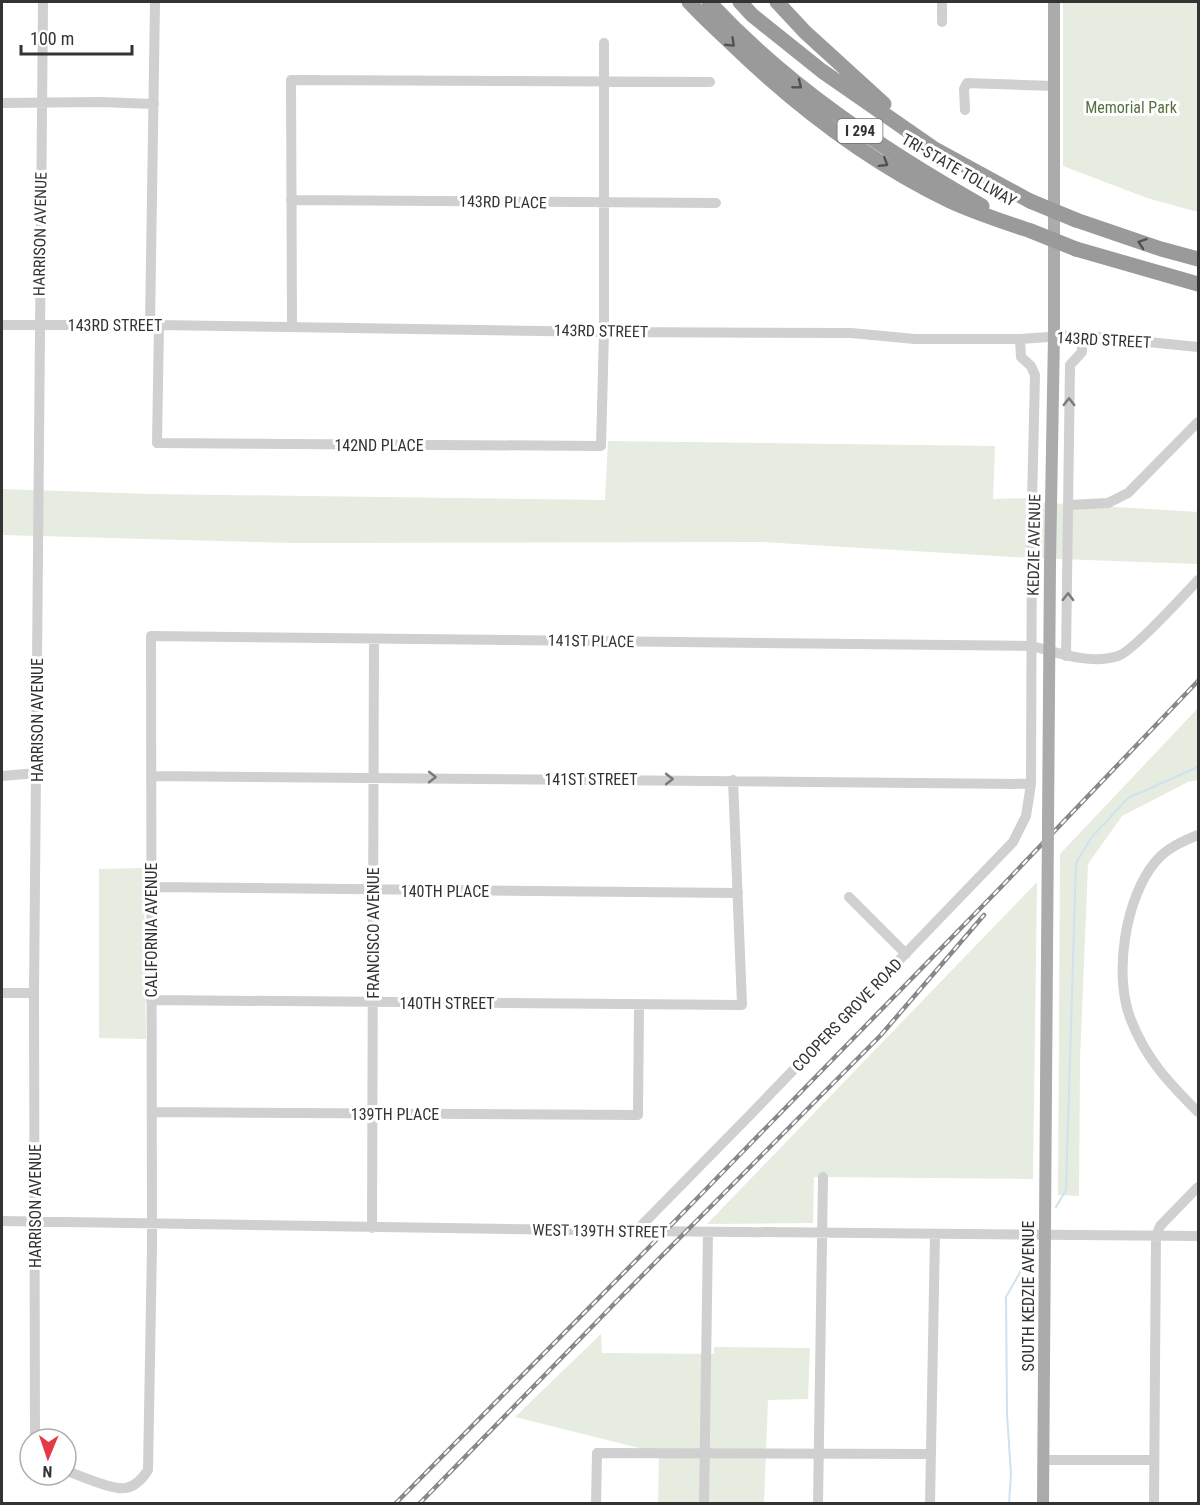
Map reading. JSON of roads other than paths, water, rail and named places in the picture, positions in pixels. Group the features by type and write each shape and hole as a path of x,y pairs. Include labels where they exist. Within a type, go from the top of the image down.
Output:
{"highway":[{"path":"689,2 767,77 801,106 866,152 951,201 991,218 1031,231"},
{"name":"TRI-STATE TOLLWAY","path":"709,2 798,86 888,151 978,204 1031,231 1076,249 1198,284"},
{"name":"TRI-STATE TOLLWAY","path":"740,2 752,15 822,71 933,148 1030,201 1076,220 1198,259"},
{"path":"777,2 805,32 933,148"}],"main road":[{"name":"KEDZIE AVENUE","path":"1046,1088 1054,336 1054,2"},
{"name":"SOUTH KEDZIE AVENUE","path":"1043,1503 1046,1088"}],"street":[{"name":"HARRISON AVENUE","path":"35,1427 34,993 43,2"},
{"path":"155,2 155,325"},
{"path":"942,2 942,22"},
{"path":"604,43 604,332"},
{"path":"292,326 291,80 710,82"},
{"path":"965,110 964,89 967,83 1054,86"},
{"path":"2,103 154,104"},
{"name":"143RD PLACE","path":"291,200 716,203"},
{"name":"143RD STREET","path":"2,325 851,333 915,339 1020,339 1078,335 1198,347"},
{"name":"142ND PLACE","path":"155,325 157,443 601,446 604,332"},
{"path":"1066,656 1070,365 1082,352 1078,335"},
{"name":"COOPERS GROVE ROAD","path":"636,1231 1013,842 1026,816 1031,784 1035,375 1031,366 1021,357 1020,339"},
{"path":"1069,505 1108,503 1128,493 1198,422"},
{"name":"141ST PLACE","path":"151,636 1032,646 1066,656 1094,659 1120,656 1152,628 1198,580"},
{"name":"CALIFORNIA AVENUE","path":"78,1474 106,1485 126,1488 141,1480 148,1470 152,1223 151,636"},
{"name":"FRANCISCO AVENUE","path":"372,1228 374,639"},
{"path":"2,776 36,773"},
{"name":"141ST STREET","path":"151,776 1031,784"},
{"path":"734,780 738,893"},
{"path":"1198,835 1178,844 1157,860 1141,881 1131,909 1124,959 1124,996 1130,1019 1151,1060 1170,1085 1198,1112"},
{"name":"140TH PLACE","path":"151,887 738,893"},
{"name":"140TH STREET","path":"151,1000 742,1005 738,893"},
{"path":"849,897 906,954"},
{"path":"2,993 34,993"},
{"name":"139TH PLACE","path":"152,1112 638,1115 639,1005"},
{"path":"818,1503 823,1177"},
{"path":"1154,1503 1155,1236 1160,1226 1198,1187"},
{"name":"WEST 139TH STREET","path":"2,1221 372,1228 1198,1236"},
{"path":"704,1503 708,1232"},
{"path":"930,1503 935,1234"},
{"path":"596,1503 597,1453 930,1454"},
{"path":"1044,1460 1154,1460"}],"waterway":[{"path":"1056,1207 1066,1190 1076,863 1091,838 1128,798 1198,767"},
{"path":"1009,1504 1011,1474 1007,1414 1006,1297 1032,1251"}],"railway":[{"path":"395,1504 1002,886 1198,681"},
{"path":"419,1504 881,1035 984,915"}],"park label":[{"name":"Memorial Park","path":"1131,107"}]}
